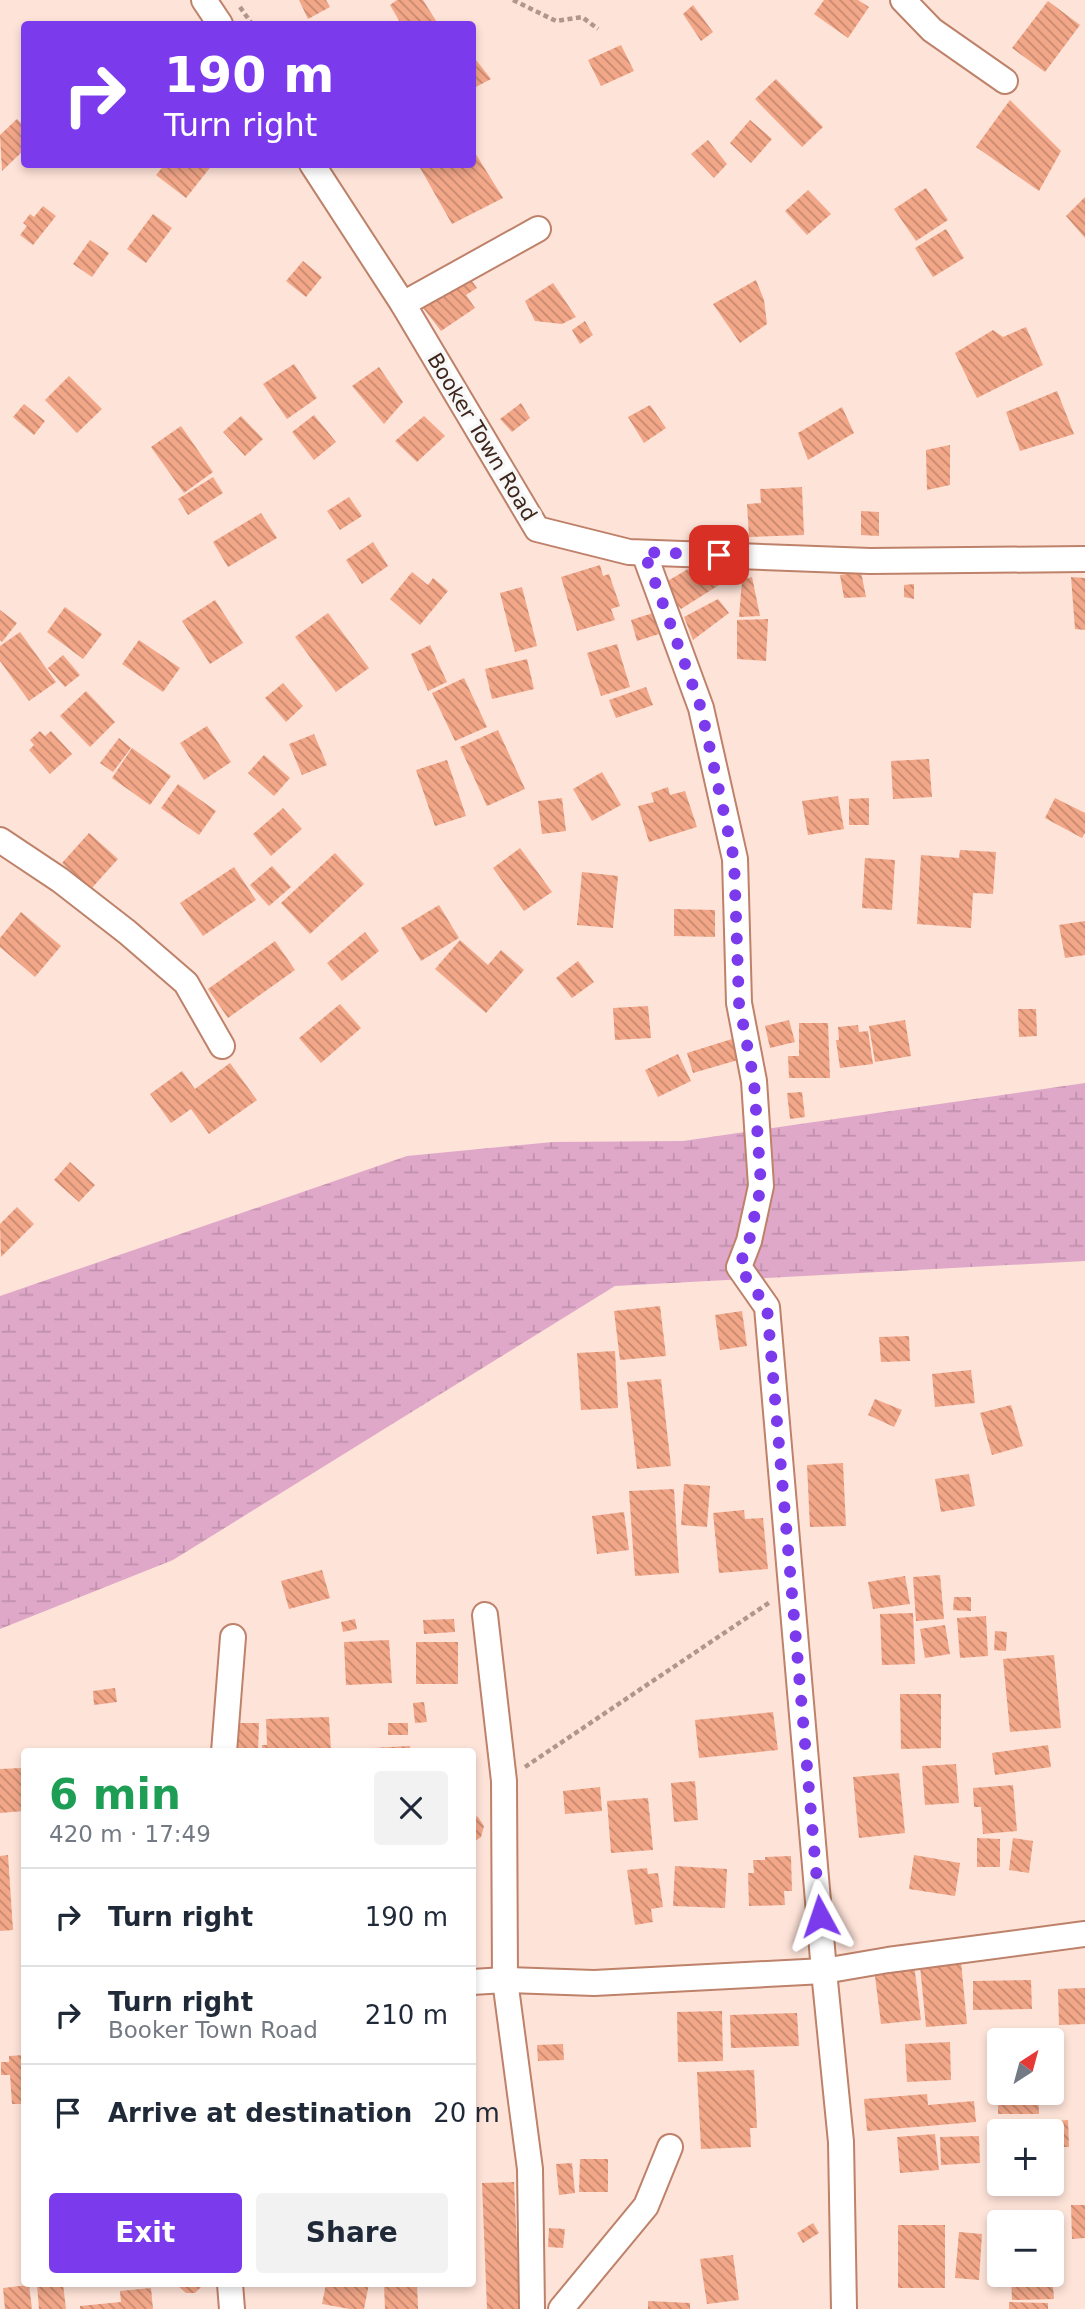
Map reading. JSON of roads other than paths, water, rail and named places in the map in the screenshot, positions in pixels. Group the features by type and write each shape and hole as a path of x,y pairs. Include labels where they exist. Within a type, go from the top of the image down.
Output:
{"street":[{"path":"204,0 218,21"},
{"path":"903,0 932,30 1006,81"},
{"name":"Booker Town Road","path":"315,168 402,304 537,529 629,552 870,561 1085,559"},
{"path":"402,304 538,229"},
{"path":"644,552 701,708 734,859 739,1003 754,1081 761,1186 749,1241 739,1267 767,1307 841,2142 844,2309"},
{"path":"0,840 60,880 186,983 222,1046"},
{"path":"485,1615 504,1781 505,1980 530,2169 532,2309"},
{"path":"224,1748 233,1637"},
{"path":"476,1982 594,1983 824,1971 1085,1934"},
{"path":"561,2309 646,2206 670,2147"},
{"path":"230,2287 232,2309"}]}
